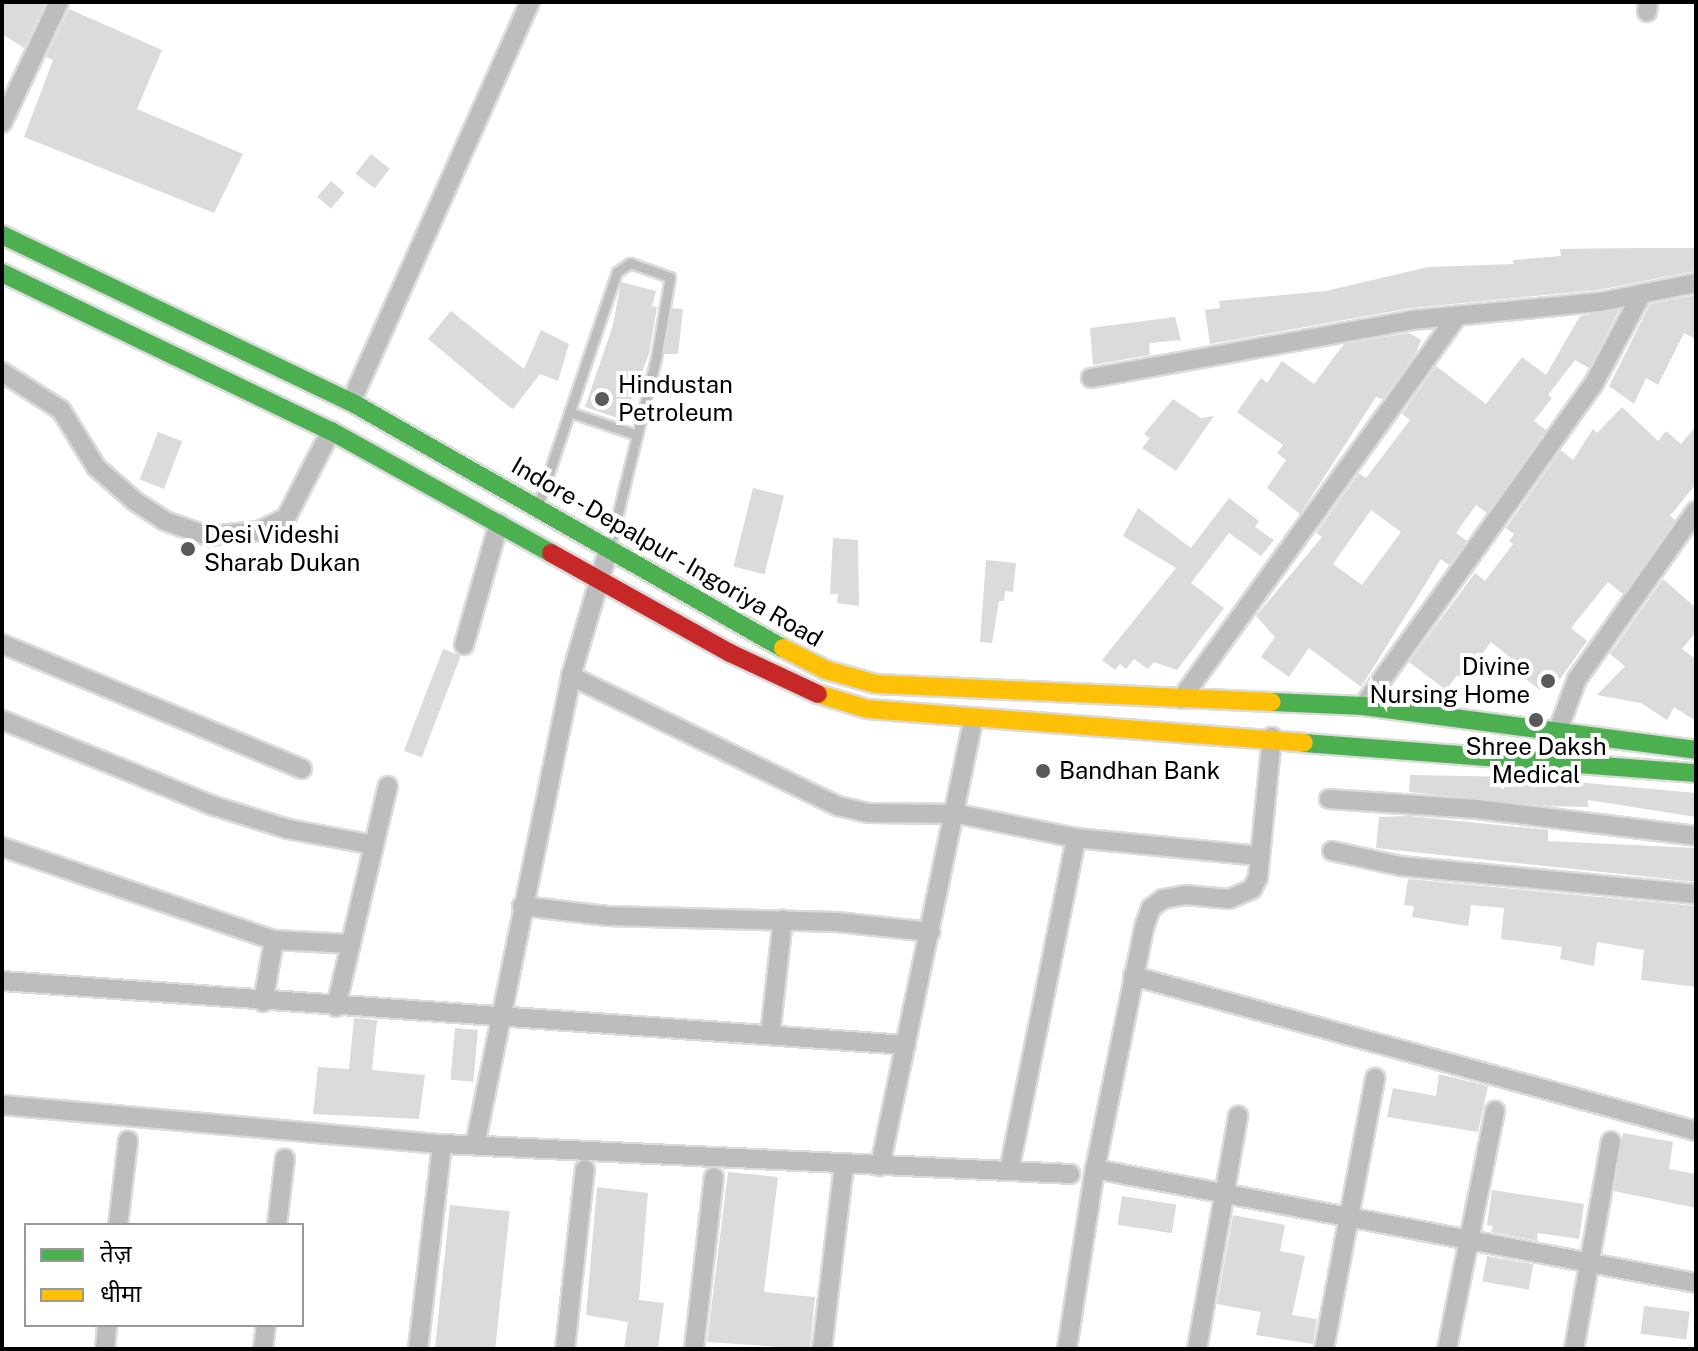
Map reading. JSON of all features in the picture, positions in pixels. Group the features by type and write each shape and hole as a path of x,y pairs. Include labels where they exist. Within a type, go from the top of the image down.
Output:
{"main road":[{"name":"Indore - Depalpur - Ingoriya Road","path":"2,235 351,402 537,505 730,621 826,670 876,684 1363,706 1696,750"},
{"name":"Indore - Depalpur - Ingoriya Road","path":"2,273 331,431 730,653 817,694 867,709 1272,737 1696,773"}],"street":[{"path":"2,123 10,87 59,2"},
{"path":"351,402 530,2"},
{"path":"1091,378 1457,317 1641,295 1696,283"},
{"path":"1363,706 1593,385 1641,295"},
{"path":"1181,699 1457,317"},
{"path":"2,372 61,410 96,467 136,502 165,521 208,536 259,531 286,518 331,431"},
{"path":"1557,733 1577,679 1696,511"},
{"path":"464,645 499,523"},
{"path":"475,1145 571,676 609,548"},
{"path":"2,644 302,769"},
{"path":"571,676 838,806 868,813 958,814 1076,838 1260,856"},
{"path":"880,1166 958,814 974,718"},
{"path":"2,720 211,805 288,829 374,845"},
{"path":"1067,1349 1095,1169 1133,976 1151,908 1163,899 1185,895 1244,896 1258,877 1272,737"},
{"path":"336,1007 388,786"},
{"path":"1329,799 1477,809 1696,836"},
{"path":"1009,1171 1076,838"},
{"path":"2,847 274,940 351,944"},
{"path":"1332,851 1400,866 1696,894"},
{"path":"522,906 607,916 783,920 930,932"},
{"path":"770,1035 783,920"},
{"path":"263,1002 274,940"},
{"path":"1133,976 1696,1131"},
{"path":"2,981 263,1002 906,1045"},
{"path":"1324,1349 1375,1078"},
{"path":"2,1105 442,1144 1070,1174"},
{"path":"1447,1349 1465,1240 1495,1111"},
{"path":"1197,1349 1238,1116"},
{"path":"118,1223 128,1141"},
{"path":"1574,1349 1611,1141"},
{"path":"418,1349 442,1144"},
{"path":"277,1223 285,1158"},
{"path":"822,1349 844,1164"},
{"path":"565,1349 585,1169"},
{"path":"1095,1169 1696,1283"},
{"path":"694,1349 714,1177"},
{"path":"105,1349 107,1327"},
{"path":"263,1349 266,1327"}],"lane":[{"path":"537,505 617,272 630,263 670,277 671,289 609,548"},
{"path":"569,412 637,435"}],"building":[{"path":"2,2 46,2 24,48 2,34"},
{"path":"69,9 162,50 137,109 243,154 214,213 24,137 53,60 46,57"},
{"path":"371,154 390,169 375,188 356,174"},
{"path":"331,181 345,193 331,209 317,197"},
{"path":"1696,248 1696,271 1598,290 1411,308 1210,344 1205,310 1220,308 1219,301 1326,291 1428,267 1514,264 1513,260 1561,256 1560,249"},
{"path":"621,282 656,291 652,306 657,307 649,354 623,420 585,407 613,325"},
{"path":"1696,295 1696,339 1684,333 1658,385 1646,378 1634,404 1609,386 1650,304"},
{"path":"672,308 683,309 678,354 664,354"},
{"path":"1619,310 1589,368 1575,360 1548,395 1552,398 1534,421 1546,430 1487,513 1476,505 1456,533 1467,541 1449,565 1441,559 1361,687 1309,648 1289,677 1261,657 1275,637 1256,616 1322,537 1316,533 1359,473 1366,478 1410,420 1402,414 1436,366 1486,404 1522,357 1546,375 1580,316","holes":["1371,510 1401,532 1362,585 1333,564"]},
{"path":"451,311 524,369 541,330 569,344 558,381 540,374 513,409 508,406 428,339"},
{"path":"1175,317 1181,340 1149,343 1150,355 1093,365 1090,328"},
{"path":"1409,333 1421,340 1417,351 1383,399 1376,397 1300,514 1267,488 1286,460 1277,453 1283,445 1237,412 1261,378 1267,383 1282,361 1314,384 1344,344"},
{"path":"1173,399 1201,418 1214,416 1176,471 1142,448 1150,438 1144,434"},
{"path":"1622,407 1658,441 1666,431 1681,444 1696,426 1696,484 1670,516 1675,520 1623,594 1608,582 1571,628 1587,641 1552,690 1545,684 1540,690 1522,676 1526,670 1491,642 1463,679 1457,675 1446,690 1409,662 1475,573 1485,581 1513,544 1509,541 1514,534 1506,528 1561,450 1573,460 1593,429 1597,433"},
{"path":"158,432 182,441 164,489 140,480"},
{"path":"753,488 784,496 764,574 733,567"},
{"path":"1229,498 1259,521 1255,527 1274,540 1261,556 1229,533 1191,583 1224,608 1177,670 1154,662 1148,669 1134,659 1126,669 1120,664 1115,670 1102,660 1176,568 1123,536 1138,508 1191,548"},
{"path":"833,538 858,540 859,606 837,603 838,594 830,594"},
{"path":"986,560 1016,563 1013,592 1005,591 1004,601 999,601 992,643 980,642"},
{"path":"1663,579 1696,608 1696,632 1682,649 1696,659 1696,721 1674,707 1667,720 1641,703 1597,695 1625,666 1610,654"},
{"path":"443,649 461,656 422,758 404,751"},
{"path":"1410,775 1520,777 1696,793 1696,817 1588,800 1588,807 1549,806 1409,792"},
{"path":"1409,816 1548,830 1548,841 1696,848 1696,882 1376,848 1379,817"},
{"path":"1408,879 1696,906 1696,987 1641,980 1644,950 1597,942 1594,966 1560,959 1562,947 1501,939 1504,908 1471,905 1468,926 1412,917 1414,906 1404,905"},
{"path":"354,1018 377,1020 372,1070 425,1075 419,1119 313,1114 318,1067 349,1069"},
{"path":"455,1028 478,1030 473,1082 450,1080"},
{"path":"1439,1074 1488,1086 1478,1132 1387,1117 1393,1088 1436,1096"},
{"path":"1623,1133 1673,1142 1669,1169 1696,1174 1696,1208 1614,1191"},
{"path":"728,1172 778,1177 764,1292 815,1297 810,1349 707,1342"},
{"path":"597,1187 648,1193 639,1300 664,1303 658,1349 624,1349 628,1322 586,1315"},
{"path":"1492,1190 1584,1204 1579,1239 1538,1233 1537,1241 1491,1232 1493,1226 1487,1225"},
{"path":"1122,1196 1176,1205 1172,1233 1117,1225"},
{"path":"450,1205 510,1211 495,1349 435,1349"},
{"path":"1233,1215 1285,1225 1280,1251 1305,1256 1292,1315 1317,1319 1313,1344 1256,1335 1261,1312 1217,1304"},
{"path":"1487,1256 1533,1264 1529,1290 1482,1282"},
{"path":"1644,1306 1690,1312 1686,1339 1641,1334"}],"traffic: fast":[{"path":"2,235 351,402 783,648"},
{"path":"2,273 331,431 551,553"},
{"path":"1272,702 1363,706 1696,750"},
{"path":"1304,743 1696,773"}],"traffic: slow":[{"path":"783,648 826,670 876,684 1272,702"},
{"path":"818,694 867,709 1304,743"}],"traffic: jam":[{"path":"551,553 730,653 818,694"}],"place":[{"name":"Hindustan Petroleum","path":"602,399"},
{"name":"Desi Videshi Sharab Dukan","path":"188,549"},
{"name":"Divine Nursing Home","path":"1548,681"},
{"name":"Shree Daksh Medical","path":"1536,720"},
{"name":"Bandhan Bank","path":"1043,771"}]}
